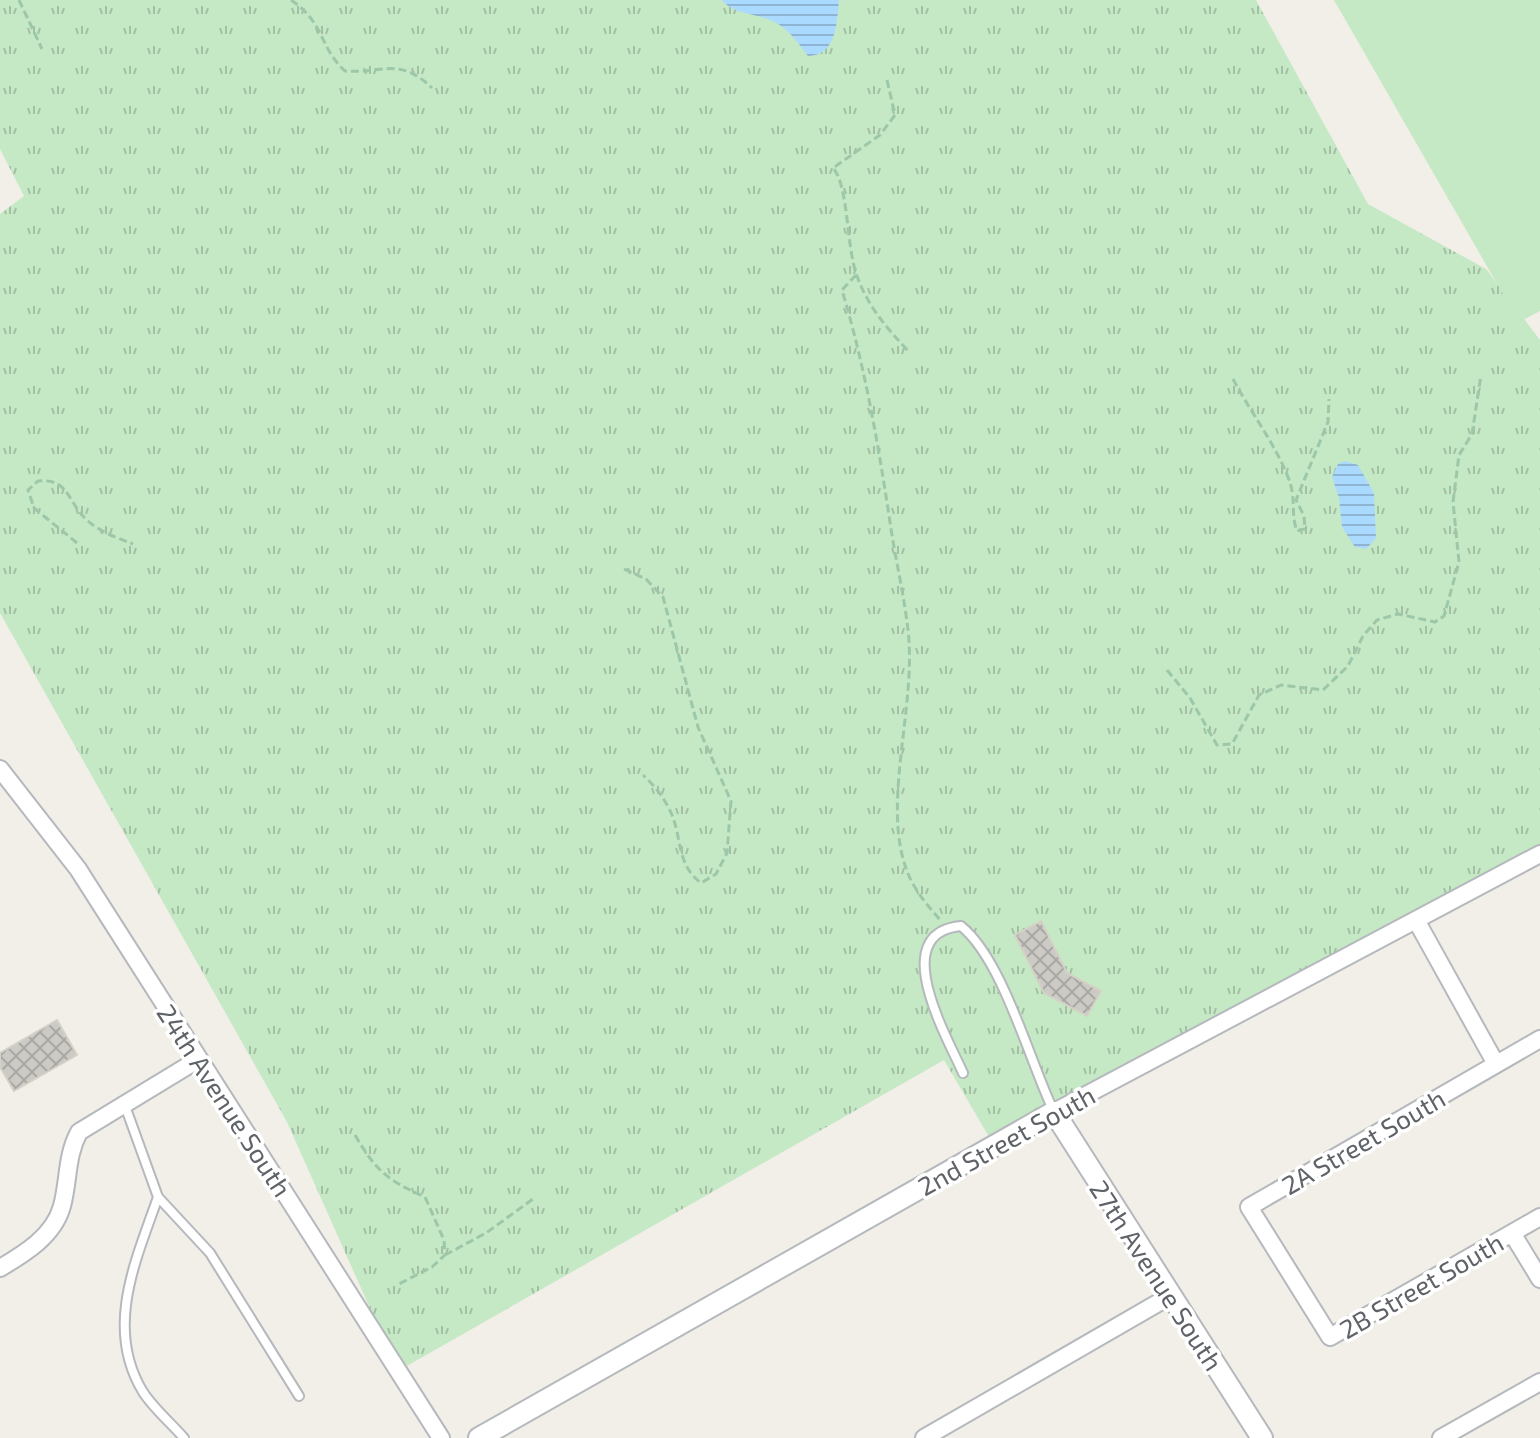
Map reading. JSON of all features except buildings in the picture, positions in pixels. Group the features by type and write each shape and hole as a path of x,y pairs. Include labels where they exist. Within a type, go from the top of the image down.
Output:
{"street":[{"name":"24th Avenue South","path":"0,769 78,869 441,1438"},
{"name":"2nd Street South","path":"479,1438 1054,1112 1540,854"},
{"path":"1416,920 1496,1064"},
{"name":"2A Street South","path":"1289,1268 1249,1207 1540,1039"},
{"path":"0,1268 36,1246 62,1209 70,1148 79,1132 199,1059"},
{"name":"27th Avenue South","path":"1054,1112 1262,1438"},
{"name":"2B Street South","path":"1289,1268 1330,1337 1540,1217"},
{"path":"1512,1233 1540,1279"},
{"path":"924,1438 1170,1296"},
{"path":"1444,1437 1540,1382"}],"lane":[{"path":"963,1073 934,1006 923,964 927,946 946,927 961,926 977,939 1054,1112"},
{"path":"123,1103 158,1197 210,1253 299,1396"},
{"path":"158,1197 127,1288 122,1321 128,1357 143,1393 184,1438"}],"path":[{"path":"19,0 42,49"},
{"path":"291,0 316,21 330,58 345,71 398,67 416,73 432,88"},
{"path":"887,80 895,115 880,135 833,168 846,201 845,225 856,275 874,314 909,352"},
{"path":"856,275 842,290 861,353 878,430 908,632 908,702 897,798 898,834 907,871 920,895 946,927"},
{"path":"1167,670 1190,698 1217,745 1224,747 1232,744 1259,695 1281,685 1323,690 1348,666 1363,636 1377,620 1398,614 1435,622 1444,616 1459,562 1453,502 1459,455 1472,434 1481,375"},
{"path":"1233,379 1253,417 1270,439 1296,500 1304,516 1305,529 1297,531 1292,517 1296,500 1328,422 1329,399"},
{"path":"77,543 34,508 28,490 38,481 53,479 66,488 87,521 133,544"},
{"path":"624,569 646,579 663,597 698,727 731,801 727,853 716,874 701,883 691,875 679,853 673,818 658,788 643,775"},
{"path":"355,1135 381,1175 397,1186 425,1197 444,1240 445,1255"},
{"path":"399,1284 486,1233 533,1199"}],"green space":[{"path":"0,0 1256,0 1368,204 1486,269 1540,340 1540,855 995,1147 944,1060 398,1371 287,1122 0,613 0,214 24,196 0,149"},
{"path":"1334,0 1540,0 1540,311 1519,322"}],"water":[{"path":"722,0 839,0 833,37 824,50 808,56 782,26 738,11"},
{"path":"1345,461 1358,465 1374,493 1376,538 1366,549 1355,547 1342,527 1339,498 1332,477 1338,464"}]}
